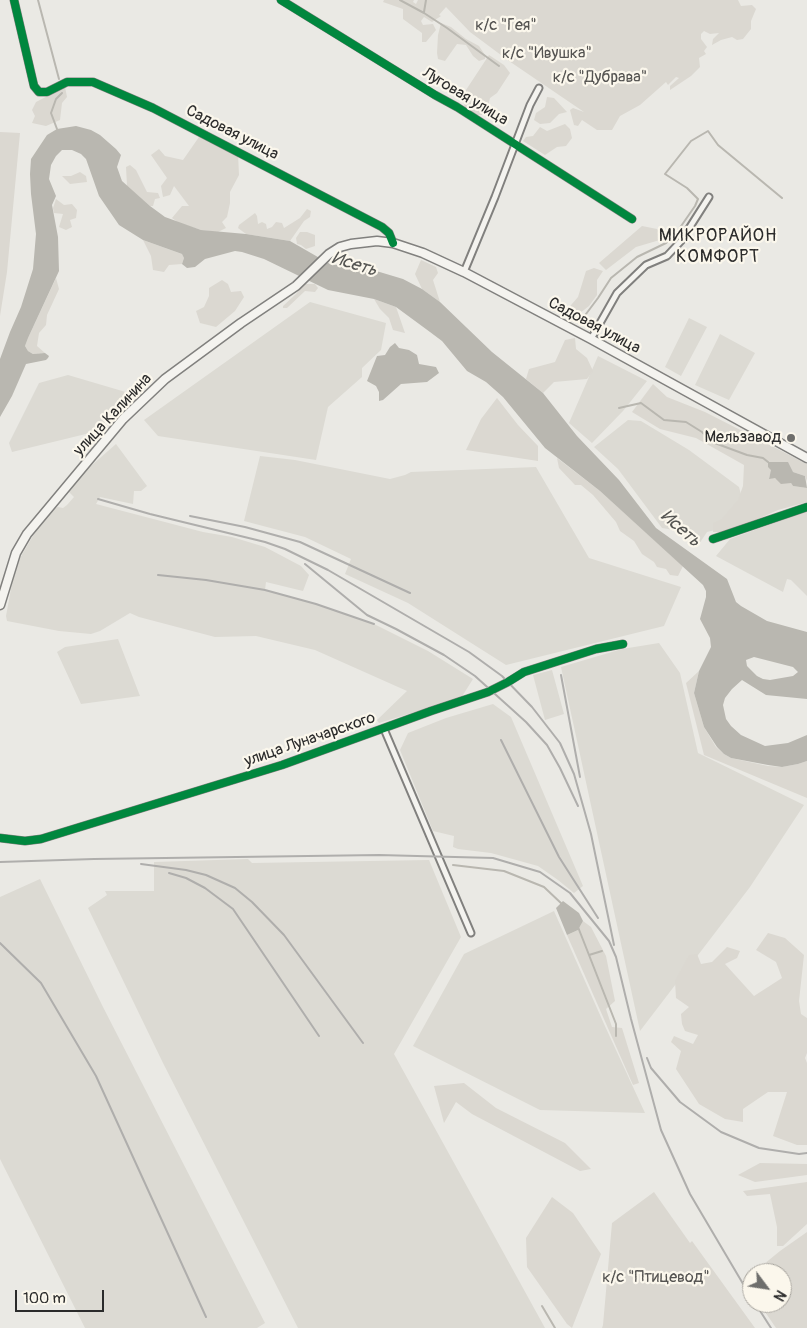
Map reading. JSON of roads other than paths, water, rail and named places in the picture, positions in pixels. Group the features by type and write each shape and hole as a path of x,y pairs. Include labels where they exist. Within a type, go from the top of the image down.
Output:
{"main road":[{"name":"улица Калинина","path":"0,605 16,553 28,534 123,419 165,379 214,342 296,286 329,254 340,247 377,241 393,243"},
{"name":"Садовая улица","path":"393,243 423,253 464,272 591,339 807,458"}],"street":[{"name":"Садовая улица","path":"14,0 34,86 39,92 47,92 67,82 93,82 161,112 382,227 389,233 393,243"},
{"name":"Луговая улица","path":"281,0 516,144 632,219"},
{"path":"464,272 530,105 539,88"},
{"path":"591,339 617,293 646,265 667,256 681,240 709,197"},
{"path":"713,540 807,507"},
{"name":"улица Луначарского","path":"0,838 25,841 41,839 282,765 488,692 524,672 596,649 623,644"},
{"path":"384,729 472,933"}],"waterway":[{"path":"38,0 59,79"},
{"path":"400,0 447,28 499,66"},
{"path":"424,12 426,0"},
{"path":"57,129 51,113 56,99 62,93"},
{"path":"580,322 611,278 637,257 666,243 677,232 695,206 698,199 687,188 665,174 691,141 708,131 718,145 782,198"},
{"path":"619,408 641,403 664,420 686,422 702,432 712,442 747,455 763,458 768,462"},
{"path":"453,865 504,871 544,887 563,905"},
{"path":"578,927 589,955"},
{"path":"602,951 589,955 616,1024 616,1036"},
{"path":"542,1306 555,1328"}],"railway":[{"path":"98,499 150,514 265,542 285,549 328,570 469,652 502,676 532,707 560,743 574,774 591,834 614,945"},
{"path":"190,516 245,527 300,542 410,593"},
{"path":"305,564 367,615 444,655 475,676 526,722 547,745 578,806"},
{"path":"158,575 206,580 265,590 316,604 374,624"},
{"path":"561,675 580,777"},
{"path":"501,740 559,857 598,918"},
{"path":"0,862 379,855 493,858 540,872 570,893 609,941 616,957 661,1130 690,1194 742,1282"},
{"path":"141,864 186,870 206,875 235,888 252,902 284,935 363,1043"},
{"path":"169,873 186,878 205,888 233,909 319,1036"},
{"path":"0,943 41,983 96,1076 206,1317"},
{"path":"647,1058 651,1068 680,1102 721,1132 759,1148 799,1154 807,1153"},
{"path":"761,1313 771,1328"}],"place":[{"name":"Мельзавод","path":"791,438"}],"district":[{"name":"МИКРОРАЙОН КОМФОРТ","path":"718,246"}],"park label":[{"name":"к/с \"Гея\"","path":"506,26"},
{"name":"к/с \"Ивушка\"","path":"547,54"},
{"name":"к/с \"Дубрава\"","path":"600,78"},
{"name":"к/с \"Птицевод\"","path":"656,1278"}],"water label":[{"name":"Исеть","path":"354,265"},
{"name":"Исеть","path":"680,529"}]}
